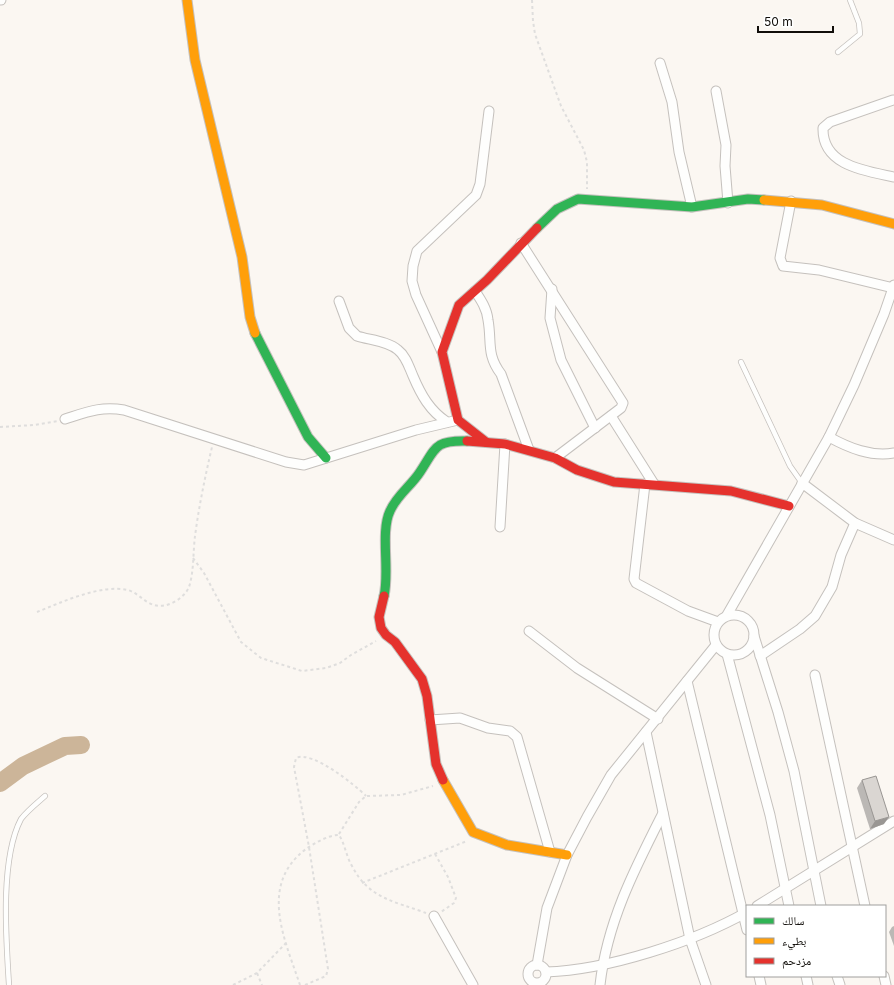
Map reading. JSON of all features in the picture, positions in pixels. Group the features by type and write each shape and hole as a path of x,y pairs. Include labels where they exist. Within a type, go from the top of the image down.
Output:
{"street":[{"path":"187,0 195,60 242,257 250,317 254,331 308,437 326,458"},
{"path":"660,63 672,102 678,152 692,207"},
{"path":"716,91 726,144 725,166 728,203"},
{"path":"894,100 830,122 823,128 823,135 827,146 843,164 894,177"},
{"path":"486,442 458,420 442,352 416,295 412,281 413,266 417,251 476,195 480,184 489,111"},
{"path":"442,352 459,305 557,209 578,199 692,207 748,199 792,201 822,205 894,224"},
{"path":"789,905 770,815 727,654 716,645 713,634 718,622 728,615 829,437 854,385 884,314 893,286 819,270 783,266 780,258 792,201"},
{"path":"521,243 623,403 621,408 556,458"},
{"path":"552,290 550,318 561,360 595,428"},
{"path":"475,291 485,306 489,320 491,356 494,364 501,374 529,450"},
{"path":"339,301 352,332 357,336 392,346 399,350 406,360 415,383 429,407 436,415 447,422"},
{"path":"65,419 94,409 109,407 124,410 286,462 304,465 416,430 458,420"},
{"path":"611,416 649,484 634,579 636,583 688,611 718,622"},
{"path":"829,437 844,445 875,454 894,453"},
{"path":"567,855 511,847 490,842 479,836 473,832 444,783 436,764 430,720 422,679 395,642 386,635 381,628 379,617 387,584 387,520 393,504 418,474 436,446 451,441 505,444 529,450 556,458 577,470 614,482 731,491 789,506"},
{"path":"500,527 505,444"},
{"path":"802,483 855,523 894,540"},
{"path":"760,656 800,629 815,616 832,586 841,555 855,523"},
{"path":"728,615 735,614 743,616 749,621 753,628 754,636 778,712 794,771 821,905"},
{"path":"529,631 577,668 658,719"},
{"path":"727,654 742,654 748,650 752,644 754,636"},
{"path":"537,965 547,908 567,855 587,817 611,775 658,719 716,645"},
{"path":"815,675 865,905"},
{"path":"546,972 560,971 632,957 690,939 745,913 687,681"},
{"path":"430,720 460,718 488,728 510,731 517,737 550,852"},
{"path":"646,732 690,939 706,985"},
{"path":"600,985 602,963 613,924 628,882 663,812"},
{"path":"759,905 894,821"},
{"path":"434,916 473,985"},
{"path":"537,965 542,967 546,972 544,980 537,984 529,980 527,974 531,966 537,965"}],"lane":[{"path":"838,52 860,34 859,24 850,0"},
{"path":"741,362 790,466 802,483"},
{"path":"9,985 2,892 3,873 13,836 21,819 45,796"}],"path":[{"path":"532,0 535,34 562,106 584,150 587,162 587,199"},
{"path":"0,427 34,425 65,419"},
{"path":"37,612 77,596 105,591 127,590 141,596 153,605 164,606 181,598 188,588 198,510 214,438"},
{"path":"192,557 204,573 241,642 261,658 302,671 326,668 340,663 386,635"},
{"path":"306,985 326,976 328,969 309,847 294,767 296,758 302,756 331,769 350,781 366,796"},
{"path":"339,835 359,802 366,796 401,795 444,783"},
{"path":"300,985 286,943 278,911 280,892 285,874 291,863 309,847 332,835 339,835"},
{"path":"339,835 343,841 351,866 362,883 370,891 381,897 434,916 454,903 456,898 448,877 435,854"},
{"path":"362,883 479,836"},
{"path":"233,985 257,973 286,943"},
{"path":"257,973 262,985"}],"building":[{"path":"876,776 889,817 875,821 862,780"}],"waterway":[{"path":"0,783 23,766 65,746 81,745"}],"traffic: fast":[{"path":"537,228 557,209 578,199 692,207 748,199 764,200"},
{"path":"255,333 308,437 326,458"},
{"path":"384,596 386,586 386,530 387,520 393,505 416,477 437,447 448,442 467,441"}],"traffic: slow":[{"path":"187,0 195,60 242,257 250,317 255,333"},
{"path":"764,200 822,205 894,224"},
{"path":"443,780 473,832 507,845 567,855"}],"traffic: jam":[{"path":"486,442 458,420 442,352 459,305 487,280 537,228"},
{"path":"467,441 505,444 555,458 577,470 614,482 731,491 789,506"},
{"path":"384,596 379,617 381,628 386,635 395,642 422,679 427,696 436,764 443,780"}]}
